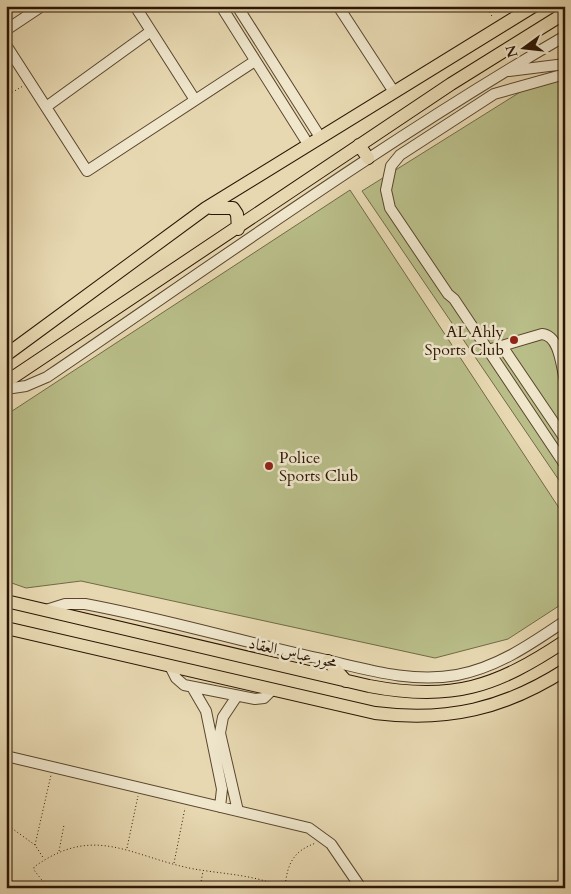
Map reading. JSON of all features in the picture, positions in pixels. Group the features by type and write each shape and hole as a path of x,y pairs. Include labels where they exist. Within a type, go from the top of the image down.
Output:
{"main road":[{"path":"6,355 206,208 534,6"},
{"path":"6,382 238,229 360,145 565,13"},
{"path":"360,145 368,158"},
{"path":"206,208 233,208 237,214 238,229"},
{"name":"محور عباس العقاد","path":"6,601 346,681 413,694 437,694 461,690 508,676 565,641"},
{"path":"6,628 375,713 426,717 452,715 503,702 525,693 565,670"},
{"path":"328,661 346,681"}],"street":[{"path":"6,30 42,6"},
{"path":"135,6 195,100"},
{"path":"221,6 308,144"},
{"path":"237,6 320,137"},
{"path":"338,6 394,92"},
{"path":"46,107 151,31"},
{"path":"6,390 26,386 47,377 368,158 504,72 565,36"},
{"path":"6,45 87,171 255,61"},
{"path":"504,72 565,64"},
{"path":"565,74 503,90 490,96 400,155 391,166 387,178 386,196 390,208 448,294 454,299 565,465"},
{"path":"483,102 502,95 565,79"},
{"path":"448,294 450,302 565,474"},
{"path":"488,350 542,334 551,336 555,340 565,380"},
{"path":"502,346 565,439"},
{"path":"46,610 66,604 85,604 328,661 406,677 458,674 483,668 507,658 565,621"},
{"path":"170,666 179,682 192,687 258,699 273,690"},
{"path":"192,687 204,706 218,745 225,780 238,811"},
{"path":"218,745 221,722 237,696"},
{"path":"6,756 309,828 326,839 361,888"},
{"path":"220,807 225,780"}],"path":[{"path":"486,6 499,27"},
{"path":"6,96 29,81"},
{"path":"35,845 53,767"},
{"path":"126,849 140,788"},
{"path":"174,864 187,799"},
{"path":"6,824 35,845 45,860"},
{"path":"58,853 64,825"},
{"path":"48,888 33,870 45,860 58,853 91,845 108,845 174,864 246,878 284,888 289,868 297,852 301,848 326,839"},
{"path":"200,888 204,870"}],"green space":[{"name":"AL Ahly Sports Club","path":"565,64 565,489 362,191"},
{"name":"Police Sports Club","path":"350,190 565,517 565,602 508,639 435,658 81,581 26,588 6,581 6,415"}],"place":[{"name":"AL Ahly Sports Club","path":"514,340"},
{"name":"Police Sports Club","path":"269,466"}]}
